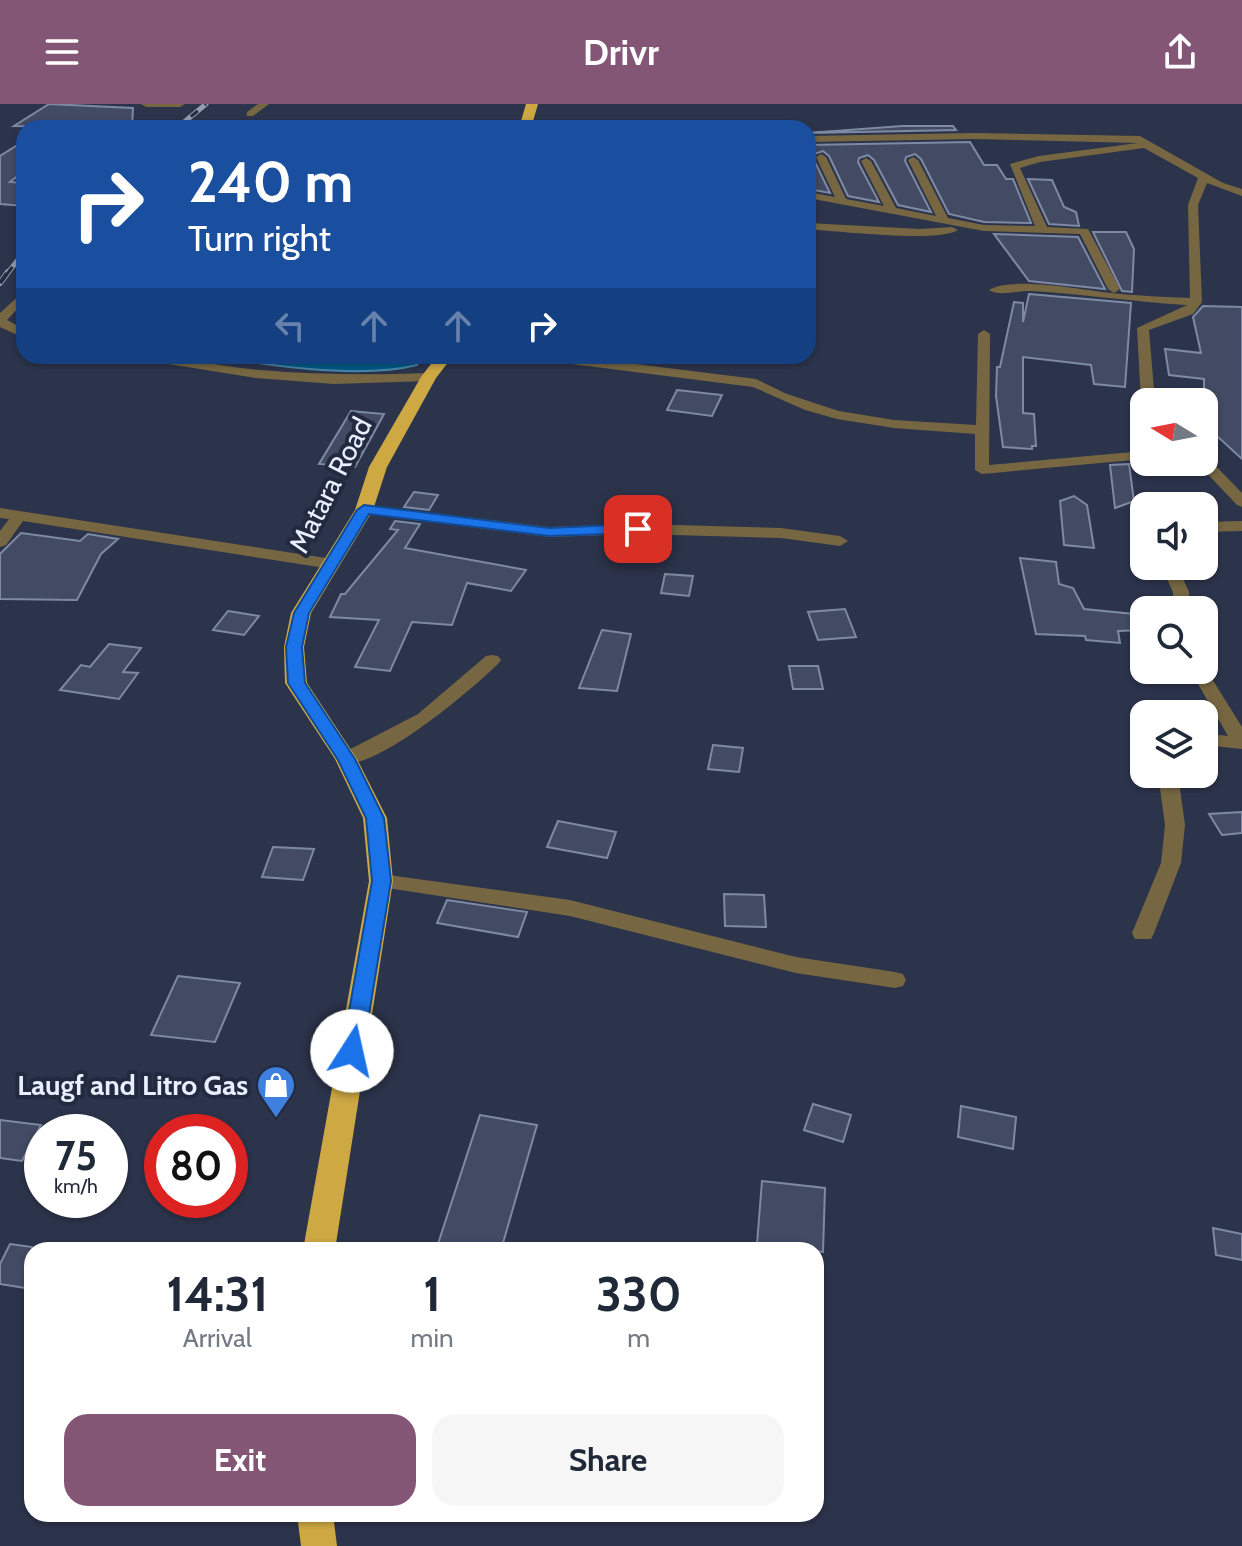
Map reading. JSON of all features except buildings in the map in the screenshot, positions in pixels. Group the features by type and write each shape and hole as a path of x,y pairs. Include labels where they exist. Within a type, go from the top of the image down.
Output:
{"highway":[{"name":"Matara Road","path":"320,1242 381,881 375,818 346,759 296,683 294,647 301,613 364,510 378,467 439,364"},
{"path":"316,1522 319,1546"}],"street":[{"path":"146,104 180,104"},
{"path":"250,114 264,104"},
{"path":"816,139 914,135 1140,139 1204,177 1242,193"},
{"path":"1043,231 1014,166 1039,159 1146,145"},
{"path":"821,157 842,201"},
{"path":"913,160 944,220"},
{"path":"866,161 892,211"},
{"path":"1147,388 1143,328 1189,311 1196,302 1193,205 1204,177"},
{"path":"816,196 984,228"},
{"path":"816,226 920,232 984,228 1084,231 1114,289"},
{"path":"995,290 1029,287 1121,298 1196,302"},
{"path":"0,321 16,304"},
{"path":"984,334 982,470 1130,455"},
{"path":"193,364 256,374 303,377 429,377"},
{"path":"604,364 756,383 785,401 866,422 982,430"},
{"path":"1217,476 1242,502"},
{"path":"364,510 549,532 638,529 717,531 781,533 840,541"},
{"path":"0,513 332,564"},
{"path":"0,542 19,516"},
{"path":"1218,527 1242,526"},
{"path":"346,759 414,727 450,703 492,660"},
{"path":"1207,684 1242,743"},
{"path":"1218,740 1242,743"},
{"path":"1143,933 1171,863 1175,825 1170,788"},
{"path":"381,881 570,908 796,965 895,980"}],"water":[{"path":"268,364 418,364 370,371"}],"railway":[{"path":"187,120 206,104"},
{"path":"7,274 16,262"},
{"path":"0,283 8,272"}],"place":[{"name":"Laugf and Litro Gas","path":"276,1119"}],"route":[{"path":"352,1051 381,881 375,818 346,759 296,683 294,647 301,613 364,510 549,532 638,529"}]}
